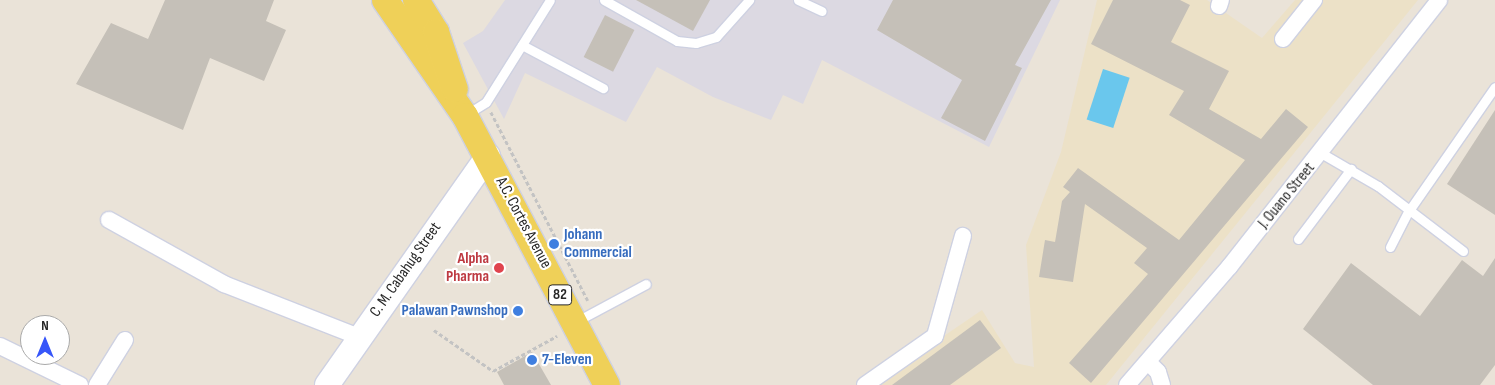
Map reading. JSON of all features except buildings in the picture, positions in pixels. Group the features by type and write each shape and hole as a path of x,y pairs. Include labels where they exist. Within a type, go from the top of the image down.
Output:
{"main road":[{"name":"A.C. Cortes Avenue","path":"385,0 475,109"},
{"name":"A.C. Cortes Avenue","path":"416,0 436,32 475,109 488,156 607,385"},
{"path":"514,204 508,226 594,385"}],"street":[{"path":"1283,39 1314,0"},
{"name":"J. Ouano Street","path":"1127,385 1321,153 1439,0"},
{"name":"C. M. Cabahug Street","path":"327,385 488,156"},
{"path":"109,220 224,284 359,337"},
{"path":"865,385 935,336 963,236"},
{"path":"97,385 125,340"},
{"path":"0,346 80,385"},
{"path":"1148,362 1158,372 1162,385"}],"lane":[{"path":"475,109 522,45 550,0"},
{"path":"604,0 678,41 696,44 716,37 749,0"},
{"path":"798,0 822,11"},
{"path":"522,45 603,88"},
{"path":"1390,247 1408,212 1495,87"},
{"path":"1321,153 1351,169 1463,251"},
{"path":"1298,239 1351,169"},
{"path":"575,323 646,284"}],"path":[{"path":"434,330 493,370 575,323 475,109"}],"shaded area":[{"path":"505,0 1060,0 989,147 822,60 803,104 783,95 771,120 713,97 657,67 626,122 525,73 504,119 463,43 483,31"},
{"path":"1097,0 1207,0 1262,38 1295,0 1418,0 1106,385 872,385 982,310 1015,363 1034,367 1026,245 1061,152"}],"water":[{"path":"1103,69 1130,78 1113,128 1087,119"}],"place":[{"name":"Johann Commercial","path":"554,244"},
{"name":"Alpha Pharma","path":"499,268"},
{"name":"Palawan Pawnshop","path":"518,311"},
{"name":"7-Eleven","path":"532,360"}]}
